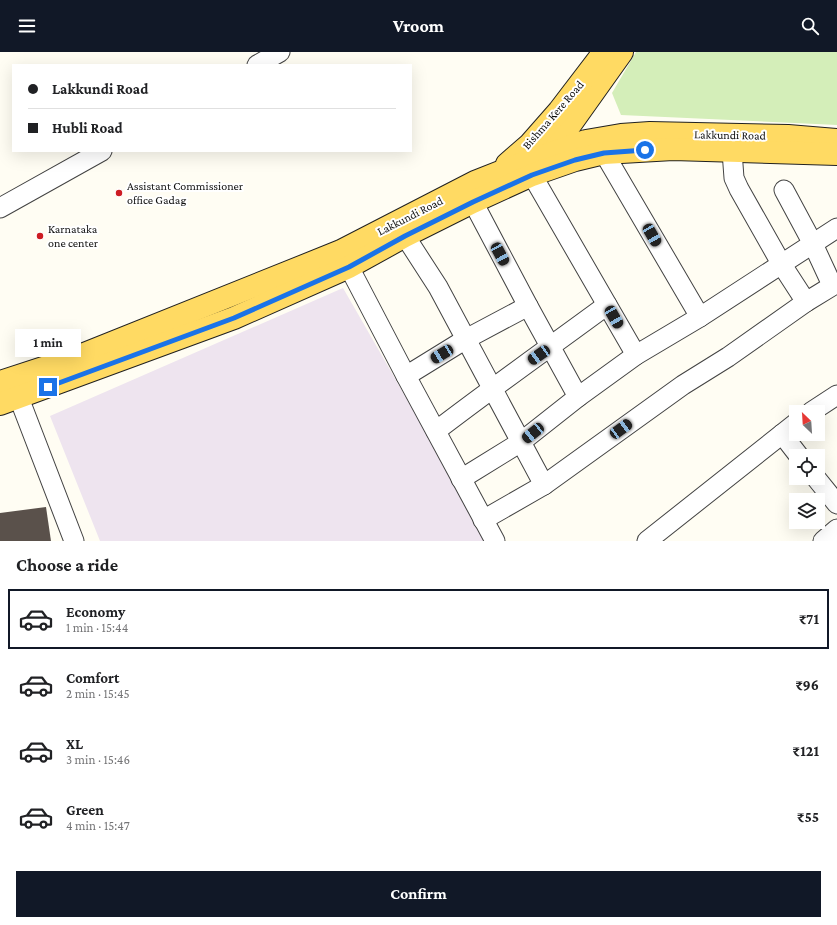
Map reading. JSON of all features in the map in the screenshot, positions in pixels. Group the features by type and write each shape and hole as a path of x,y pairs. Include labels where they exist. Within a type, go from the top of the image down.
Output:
{"main road":[{"path":"532,175 550,155 622,52"},
{"name":"Bishma Kere Road","path":"497,173 530,144 540,133 559,111 601,53"},
{"name":"Lakkundi Road","path":"0,382 77,357 341,251 475,182 523,163 586,142 628,134 650,133 788,136 837,140"},
{"name":"Lakkundi Road","path":"9,401 234,318 349,267 405,236 473,202 532,175 575,160 604,153 673,149 837,154"}],"street":[{"path":"259,64 280,52"},
{"path":"732,151 734,178 782,265 806,302"},
{"path":"0,208 100,152"},
{"path":"604,153 700,317"},
{"path":"532,175 636,355"},
{"path":"483,520 544,485 683,385 728,357 806,302 835,284 784,190"},
{"path":"473,202 578,397"},
{"path":"461,478 522,442 578,397 636,355 700,317 837,228"},
{"path":"405,236 438,287 544,485"},
{"path":"349,267 495,541"},
{"path":"436,431 607,304"},
{"path":"406,376 466,339 528,306"},
{"path":"822,405 837,395"},
{"path":"9,401 74,541"},
{"path":"648,541 789,429"},
{"path":"822,485 837,504"},
{"path":"823,541 837,529"}],"shaded area":[{"path":"343,288 487,538 482,541 100,541 50,416"}],"green space":[{"path":"636,52 837,52 837,125 621,115 612,93"}],"building":[{"path":"46,507 51,541 0,541 0,513"}],"place":[{"name":"Assistant Commissioner office Gadag","path":"119,193"},
{"name":"Karnataka one center","path":"40,236"}],"route":[{"path":"48,387 234,318 349,267 405,236 473,202 532,175 575,160 604,153 645,150"}]}
